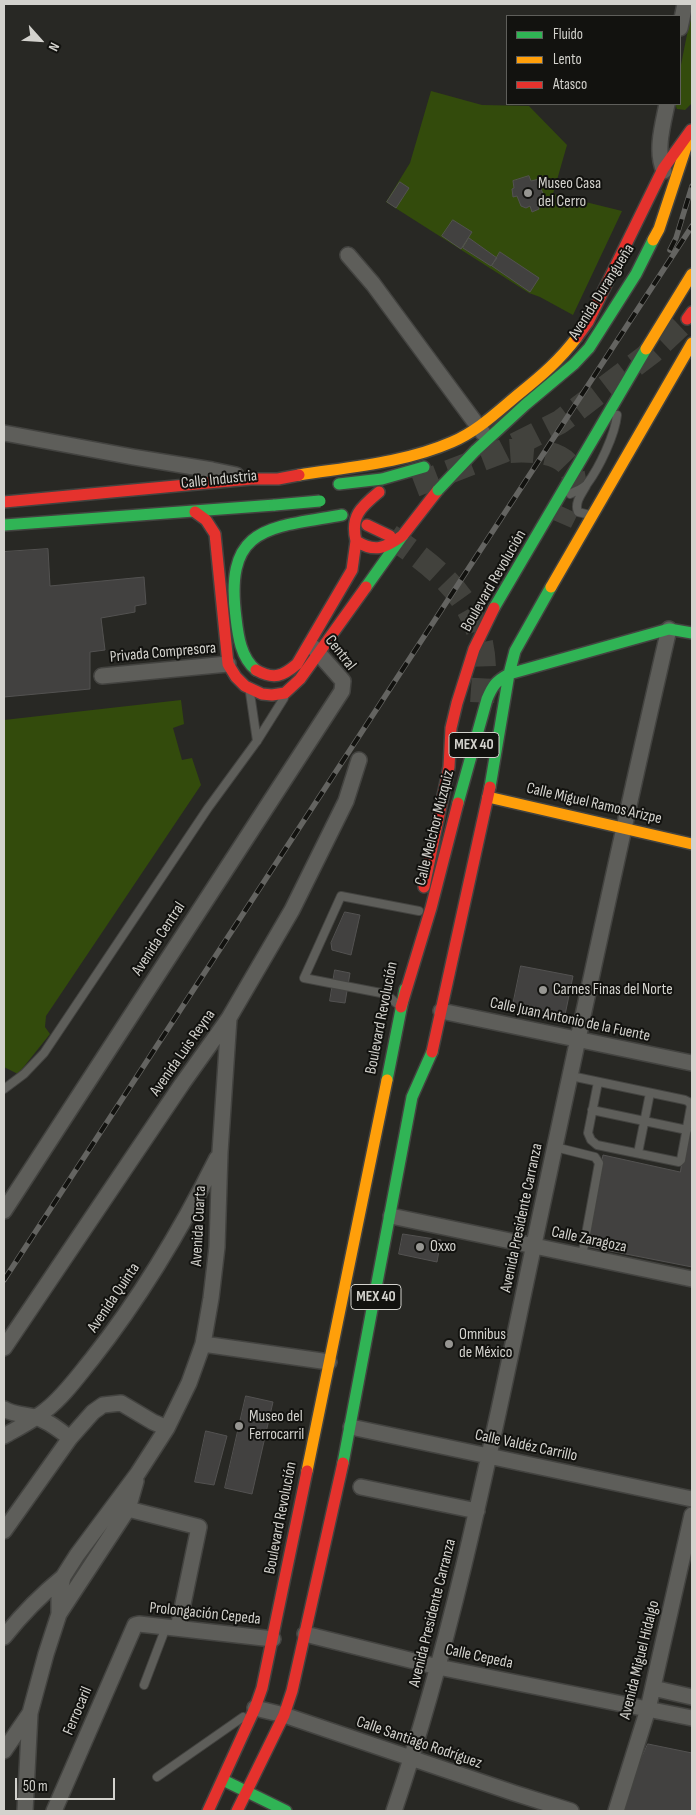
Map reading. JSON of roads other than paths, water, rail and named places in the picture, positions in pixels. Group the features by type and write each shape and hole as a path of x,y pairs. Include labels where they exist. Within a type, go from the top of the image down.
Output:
{"main road":[{"path":"314,647 438,490 475,450 483,433 566,352 588,322 663,170 692,129"},
{"name":"Avenida Durangueña","path":"483,433 574,364 589,348 636,274 659,229 692,129"},
{"name":"Boulevard Revolución","path":"208,1811 255,1708 262,1688 449,767 451,728 466,672 474,648 488,619 617,401 648,357 692,274"},
{"path":"509,674 515,651 524,632 602,500 646,421 674,364 692,343"},
{"path":"4,502 251,479 278,479 422,453 483,433"},
{"path":"329,485 382,479 435,463"},
{"name":"Calle Industria","path":"273,490 291,490 345,516 272,528 260,535 243,553 237,563 233,585 237,625 242,650 248,663 257,671 266,675 285,674 314,647"},
{"path":"195,512 206,520 215,534 228,664 238,680 249,691 261,695 275,695 288,692 300,679 352,570 356,541 353,534 356,516 361,507 384,491 360,495"},
{"name":"Calle Industria","path":"167,502 194,500"},
{"name":"Calle Industria","path":"4,525 195,512 325,500"},
{"path":"4,511 64,508"},
{"path":"367,525 390,536"},
{"path":"356,541 371,549 379,549 390,545 403,535"},
{"name":"Calle Melchor Múzquiz","path":"401,1007 431,908 468,764 487,699 493,686 498,680 509,674 669,629 692,633"},
{"name":"MEX 40","path":"237,1811 284,1714 292,1691 352,1427 412,1097 432,1051 488,797 509,674"},
{"path":"449,767 462,734"},
{"name":"Calle Miguel Ramos Arizpe","path":"488,797 692,844"},
{"path":"412,1097 425,1029"},
{"path":"223,1780 286,1811"}],"street":[{"path":"681,23 685,4"},
{"path":"666,105 660,141 663,170 674,184"},
{"path":"348,255 373,284 483,433"},
{"path":"4,433 212,470 251,479"},
{"name":"Avenida Presidente Carranza","path":"394,1811 412,1759 438,1666 490,1456 623,828 669,629"},
{"name":"Central","path":"314,647 343,681 344,686"},
{"name":"Privada Compresora","path":"102,676 228,664"},
{"name":"Avenida Central","path":"4,1211 344,686"},
{"name":"Avenida Luis Reyna","path":"4,1348 182,1084 229,1018 292,910 346,800 358,760"},
{"name":"Calle Juan Antonio de la Fuente","path":"441,1011 692,1063"},
{"name":"Avenida Cuarta","path":"59,1614 59,1596 64,1577 76,1555 138,1473 167,1428 189,1383 203,1344 217,1247 220,1152 229,1018"},
{"name":"Avenida Quinta","path":"4,1436 47,1410 75,1380 123,1318 173,1240 220,1152"},
{"name":"Calle Zaragoza","path":"391,1216 692,1279"},
{"path":"203,1344 329,1362"},
{"path":"4,1531 70,1438 93,1412 103,1405 122,1403 153,1422 167,1428"},
{"path":"4,1409 12,1414 36,1417 50,1423 70,1438"},
{"name":"Calle Valdéz Carrillo","path":"352,1427 692,1499"},
{"name":"Avenida Cuarta","path":"27,1810 30,1713 59,1614 128,1509 138,1473"},
{"path":"361,1487 476,1511"},
{"path":"128,1509 199,1526 172,1628"},
{"name":"Avenida Miguel Hidalgo","path":"616,1811 648,1710 692,1515"},
{"path":"4,1637 21,1615 42,1594 64,1577"},
{"name":"Prolongación Cepeda","path":"135,1625 273,1638"},
{"name":"Ferrocaril","path":"54,1811 135,1625"},
{"name":"Calle Cepeda","path":"305,1634 438,1666 692,1718"},
{"path":"653,1688 692,1697"},
{"name":"Calle Santiago Rodríguez","path":"255,1708 284,1714 412,1759 571,1811"},
{"path":"4,1751 30,1713"}],"lane":[{"path":"592,516 578,512 576,508 615,430 617,401"},
{"path":"632,430 646,421"},
{"path":"602,481 602,500"},
{"path":"560,499 586,486"},
{"path":"249,691 257,741"},
{"path":"4,1090 24,1074 44,1053 203,816 257,741 288,692"},
{"path":"401,1007 386,994 304,978 341,896 419,911"},
{"path":"571,1076 689,1102 691,1106 687,1130 682,1156 678,1162 597,1145 591,1140 588,1133 598,1082"},
{"path":"638,1153 650,1094"},
{"path":"592,1110 687,1130"},
{"path":"556,1147 595,1157 599,1163 582,1256"},
{"path":"144,1685 172,1628"},
{"path":"157,1777 255,1708"}],"tunnel":[{"path":"415,485 503,451 560,422 652,352 687,319"},
{"path":"510,451 534,451 556,456 565,462 571,470 574,480 572,494 560,523"},
{"path":"390,536 442,576 467,607 476,626 482,646 484,670 482,709"}],"railway":[{"path":"670,250 676,238 692,186"},
{"path":"4,1280 692,226"}],"place":[{"name":"Museo Casa del Cerro","path":"528,193"},
{"name":"Carnes Finas del Norte","path":"543,990"},
{"name":"Oxxo","path":"420,1247"},
{"name":"Omnibus de México","path":"449,1344"},
{"name":"Museo del Ferrocarril","path":"239,1426"}]}
